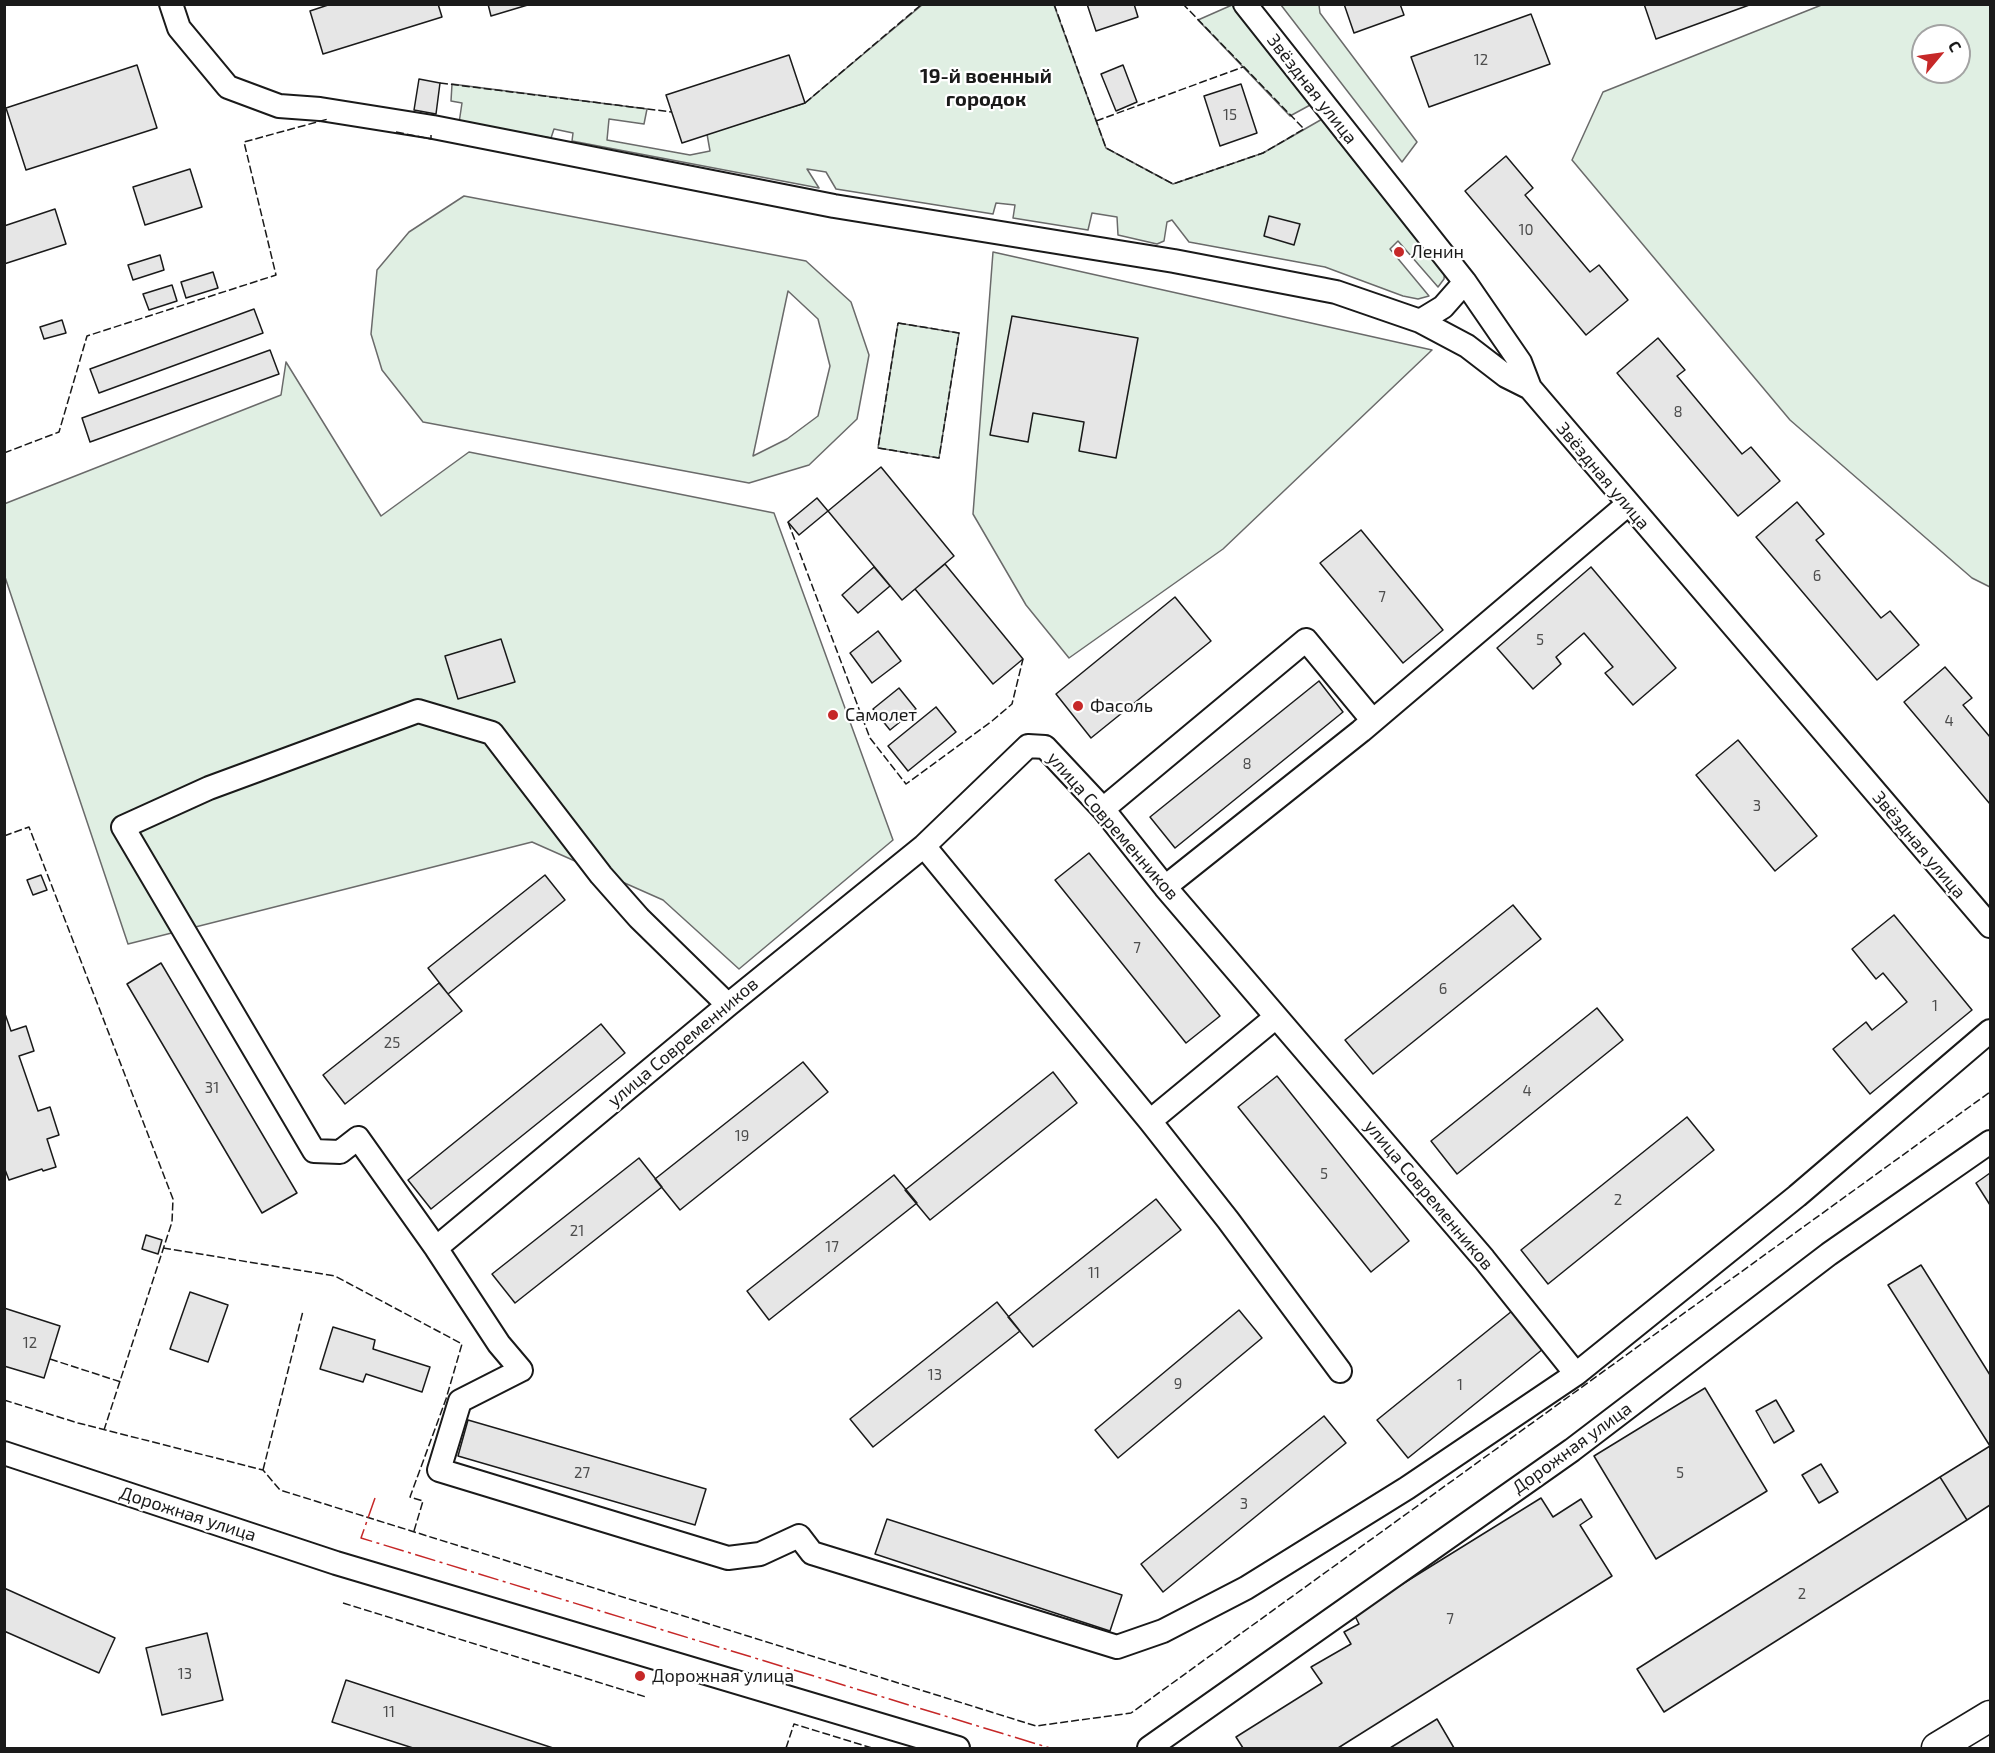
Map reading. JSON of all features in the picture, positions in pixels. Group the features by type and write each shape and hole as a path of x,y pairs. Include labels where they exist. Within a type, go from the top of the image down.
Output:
{"main road":[{"path":"1937,1749 1990,1716"}],"street":[{"path":"171,4 179,28 228,87 279,106 320,109 433,127 834,206 1174,261 1336,292 1420,321 1467,346 1506,376 1530,388"},
{"name":"Звёздная улица","path":"1245,4 1465,282 1520,362 1530,388 1990,926"},
{"path":"1420,321 1443,307 1465,282"},
{"path":"1165,887 1373,721 1628,505"},
{"path":"1103,808 1306,640 1373,721"},
{"path":"728,1005 639,918 601,875 492,733 418,711 209,788 123,827 314,1151 340,1152 358,1138 436,1248 498,1344 520,1370 460,1401 439,1470 728,1558 760,1554 799,1536 812,1553 1117,1647 1163,1631 1246,1588 1407,1488 1576,1374 1797,1196 1990,1031"},
{"name":"улица Современников","path":"436,1248 728,1005 924,846 1028,746 1045,747 1103,808 1165,887 1484,1259 1576,1374"},
{"path":"924,846 1150,1121 1228,1220 1340,1371"},
{"path":"1150,1121 1276,1017"},
{"name":"Дорожная улица","path":"1149,1749 1572,1450 1829,1254 1990,1142"},
{"name":"Дорожная улица","path":"4,1453 336,1563 958,1749"}],"green space":[{"path":"1824,4 1990,5 1990,587 1972,578 1790,420 1572,160 1603,92"},
{"path":"922,5 1054,5 1106,148 1173,184 1263,153 1324,118 1445,267 1444,279 1438,287 1398,241 1390,249 1429,296 1418,299 1403,296 1325,267 1189,242 1172,220 1167,222 1164,241 1157,244 1118,235 1117,217 1092,213 1088,230 1013,218 1015,205 996,203 993,214 836,189 826,172 807,169 819,188 572,141 573,133 554,129 551,138 459,123 462,103 451,101 452,84 647,109 644,124 609,119 607,140 690,155 710,151 707,134 805,103"},
{"path":"1232,5 1312,104 1290,116 1198,20"},
{"path":"1281,5 1319,5 1320,13 1417,142 1402,162"},
{"path":"464,196 806,261 851,302 869,355 857,419 809,465 749,483 423,422 382,370 371,334 377,270 409,232","holes":["788,291 818,319 830,366 818,416 787,439 753,456"]},
{"path":"993,252 1432,350 1223,549 1069,658 1026,605 973,514"},
{"path":"898,323 959,333 939,458 878,448"},
{"path":"286,362 381,516 469,452 774,513 893,840 739,969 663,900 532,842 128,944 5,577 4,504 281,395"}],"building":[{"path":"331,4 438,4 442,17 323,54 310,11"},
{"path":"488,4 531,4 491,16"},
{"path":"1087,4 1134,4 1138,17 1096,31"},
{"path":"1344,4 1400,4 1404,15 1354,33"},
{"path":"1644,4 1752,4 1656,39"},
{"path":"1531,14 1550,64 1429,107 1411,57"},
{"path":"789,55 805,103 682,143 666,95"},
{"path":"137,65 157,128 26,170 6,108"},
{"path":"1123,65 1137,102 1116,111 1101,74"},
{"path":"419,79 440,83 436,114 414,110"},
{"path":"1241,84 1257,133 1220,146 1204,96"},
{"path":"1506,156 1533,188 1525,195 1590,272 1599,265 1628,300 1586,335 1465,191"},
{"path":"190,169 202,207 145,225 133,187"},
{"path":"55,209 66,244 4,264 4,226"},
{"path":"1269,216 1300,224 1294,245 1264,236"},
{"path":"160,255 164,270 133,280 128,265"},
{"path":"213,272 218,288 186,298 181,282"},
{"path":"172,285 177,301 149,310 143,294"},
{"path":"254,309 263,333 99,393 90,369"},
{"path":"1012,316 1138,338 1116,458 1079,451 1084,422 1033,413 1028,442 990,435"},
{"path":"62,320 66,333 44,339 40,327"},
{"path":"1658,338 1685,370 1677,376 1742,454 1751,447 1780,481 1738,516 1617,373"},
{"path":"270,350 279,374 90,442 82,418"},
{"path":"881,467 954,556 902,600 828,511"},
{"path":"817,498 828,511 799,535 788,522"},
{"path":"1797,502 1824,534 1816,540 1881,618 1890,611 1919,645 1877,680 1756,537"},
{"path":"1361,530 1443,630 1403,663 1320,563"},
{"path":"945,564 1023,659 993,684 915,589"},
{"path":"874,567 890,586 858,613 842,595"},
{"path":"1591,567 1676,668 1633,705 1605,673 1613,667 1584,633 1556,657 1561,664 1533,689 1497,648"},
{"path":"1175,597 1211,641 1091,738 1056,694"},
{"path":"878,631 901,661 872,683 850,653"},
{"path":"501,639 515,682 458,699 445,656"},
{"path":"1945,667 1972,698 1963,705 1990,737 1990,804 1904,702"},
{"path":"1319,681 1343,712 1175,848 1150,817"},
{"path":"899,688 916,709 890,730 873,709"},
{"path":"936,707 956,732 908,771 888,746"},
{"path":"1738,740 1817,836 1775,871 1696,775"},
{"path":"1089,853 1220,1016 1186,1043 1055,880"},
{"path":"41,875 47,890 33,895 27,880"},
{"path":"545,875 565,900 448,994 428,968"},
{"path":"1513,905 1541,939 1373,1074 1345,1040"},
{"path":"1894,915 1972,1010 1870,1094 1833,1049 1866,1022 1872,1030 1907,1002 1883,973 1876,979 1852,949"},
{"path":"161,963 297,1193 262,1213 127,984"},
{"path":"439,983 462,1011 345,1104 323,1075"},
{"path":"1597,1008 1623,1040 1457,1174 1431,1141"},
{"path":"4,1011 11,1031 26,1026 34,1051 19,1056 38,1111 50,1107 59,1135 47,1139 56,1167 43,1171 42,1169 9,1180 4,1167"},
{"path":"601,1024 625,1053 431,1209 408,1180"},
{"path":"803,1062 828,1092 680,1210 655,1179"},
{"path":"1053,1072 1077,1103 930,1220 905,1190"},
{"path":"1277,1076 1409,1241 1371,1272 1238,1107"},
{"path":"1687,1117 1714,1150 1548,1284 1521,1250"},
{"path":"639,1158 662,1187 515,1303 492,1274"},
{"path":"1990,1173 1990,1205 1976,1183"},
{"path":"894,1175 917,1203 769,1320 747,1291"},
{"path":"1156,1199 1181,1230 1033,1347 1008,1317"},
{"path":"146,1235 162,1240 158,1254 142,1249"},
{"path":"1921,1265 1990,1375 1990,1446 1888,1285"},
{"path":"190,1292 228,1305 208,1362 170,1349"},
{"path":"997,1302 1020,1331 873,1447 850,1419"},
{"path":"4,1308 60,1326 44,1378 4,1366"},
{"path":"1239,1310 1262,1338 1118,1458 1095,1430"},
{"path":"1512,1311 1543,1349 1408,1458 1377,1420"},
{"path":"333,1327 375,1340 373,1349 430,1367 422,1392 366,1374 363,1382 320,1369"},
{"path":"1705,1388 1767,1491 1656,1559 1594,1456"},
{"path":"1776,1400 1794,1431 1774,1443 1756,1411"},
{"path":"1324,1416 1346,1443 1163,1592 1141,1564"},
{"path":"468,1420 706,1489 695,1525 458,1456"},
{"path":"1990,1446 1990,1505 1967,1520 1940,1477"},
{"path":"1821,1464 1838,1492 1819,1503 1802,1475"},
{"path":"1940,1477 1967,1520 1664,1712 1637,1669"},
{"path":"1541,1498 1553,1517 1581,1499 1592,1517 1580,1525 1612,1576 1338,1748 1243,1748 1236,1737 1322,1683 1311,1667 1351,1644 1344,1632 1359,1624 1354,1614"},
{"path":"887,1519 1122,1595 1110,1631 875,1554"},
{"path":"4,1588 115,1638 99,1673 4,1631"},
{"path":"207,1633 223,1700 162,1715 146,1648"},
{"path":"346,1680 553,1748 413,1748 332,1722"},
{"path":"1437,1719 1454,1748 1390,1748"}],"fence":[{"path":"805,103 922,4"},
{"path":"1054,4 1106,148 1173,184 1263,153 1304,129 1183,4"},
{"path":"1096,121 1243,67"},
{"path":"440,83 672,112"},
{"path":"4,453 59,432 87,336 276,275 244,142 328,119"},
{"path":"396,132 431,139 431,135"},
{"path":"898,323 959,333 939,458 878,448 898,323"},
{"path":"788,522 870,738 906,784 1012,704 1023,659"},
{"path":"4,836 29,827 173,1199 172,1222 104,1430"},
{"path":"4,1400 78,1423 263,1470 280,1490 1036,1726 1131,1713 1990,1092"},
{"path":"163,1248 335,1276 462,1344 446,1399 410,1497 423,1501 414,1531"},
{"path":"263,1470 303,1311"},
{"path":"50,1359 121,1382"},
{"path":"343,1603 646,1697"},
{"path":"786,1748 794,1724 872,1748"}],"power":[{"path":"375,1498 361,1538 1050,1748"}],"place":[{"name":"Ленин","path":"1399,252"},
{"name":"Фасоль","path":"1078,706"},
{"name":"Самолет","path":"833,715"},
{"name":"Дорожная улица","path":"640,1676"}],"district":[{"name":"19-й военный городок","path":"986,88"}]}
